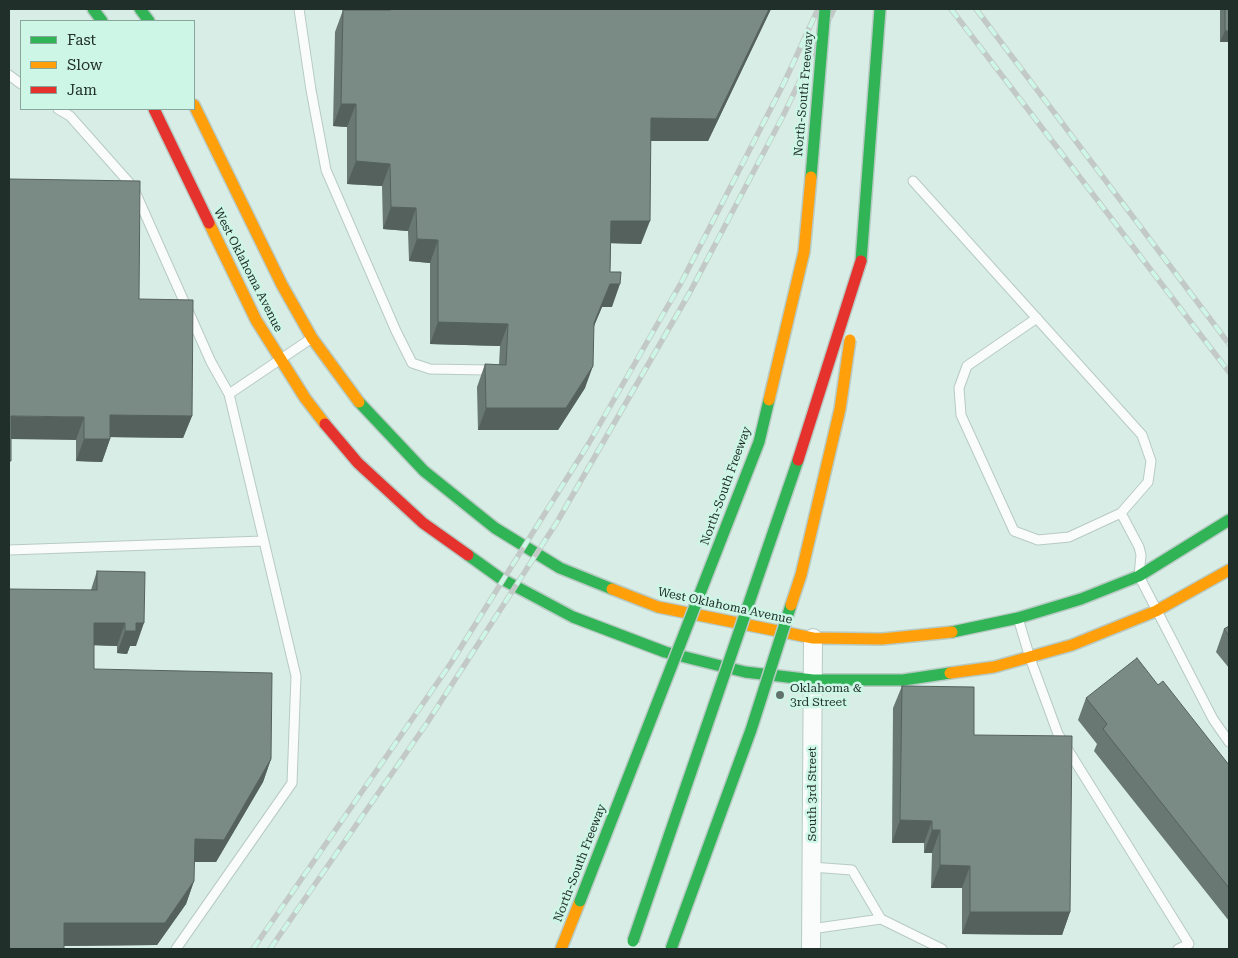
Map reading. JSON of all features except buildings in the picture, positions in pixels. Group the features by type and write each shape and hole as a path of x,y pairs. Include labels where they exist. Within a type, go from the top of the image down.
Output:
{"main road":[{"path":"93,9 101,20"},
{"path":"140,9 148,20"},
{"name":"North-South Freeway","path":"561,949 759,442 804,252 818,111 825,9"},
{"path":"671,949 751,730 801,575 840,409 861,261 880,9"},
{"name":"West Oklahoma Avenue","path":"195,107 282,286 312,338 362,407 424,471 495,528 560,568 658,607 813,638 882,639 955,632 1018,618 1081,599 1139,576 1229,520"},
{"name":"West Oklahoma Avenue","path":"154,110 256,320 305,398 332,434 358,463 423,523 500,578 573,617 666,652 745,672 813,680 903,680 994,667 1072,645 1156,611 1229,570"},
{"path":"632,945 781,512 861,261"}],"street":[{"name":"South 3rd Street","path":"811,949 813,638"}],"lane":[{"path":"300,9 311,90 326,170 396,331 412,362 430,369 486,370"},
{"path":"9,76 20,83"},
{"path":"60,110 70,116 133,187 211,362 229,394 296,676 292,783 176,949"},
{"path":"913,180 1037,318 1142,435 1151,461 1148,482 1121,513 1069,537 1038,540 1014,531 961,415 959,388 967,366 1037,318"},
{"path":"229,394 312,338"},
{"path":"1121,513 1139,547 1141,555 1139,576 1213,719 1229,742"},
{"path":"9,550 263,541"},
{"path":"1018,618 1030,658 1058,734 1189,944 1178,949"},
{"path":"811,867 852,870 881,918 942,949"},
{"path":"811,928 881,918"}],"railway":[{"path":"253,949 451,663 589,443 681,283 784,83 818,9"},
{"path":"270,949 427,723 557,522 690,292 783,116 834,9"},
{"path":"951,9 1229,372"},
{"path":"976,9 1229,344"}],"traffic: fast":[{"path":"93,9 101,20"},
{"path":"140,9 148,20"},
{"path":"811,177 825,9"},
{"path":"861,261 880,9"},
{"path":"580,901 759,442 769,400"},
{"path":"359,402 424,471 495,528 560,568 612,589"},
{"path":"633,941 798,460"},
{"path":"952,632 1018,618 1081,599 1139,576 1229,520"},
{"path":"468,555 500,578 573,617 665,652 745,672 813,680 903,680 950,673"},
{"path":"671,949 751,730 791,605"}],"traffic: slow":[{"path":"195,107 282,285 312,338 359,402"},
{"path":"769,400 804,252 811,177"},
{"path":"209,223 256,320 305,398 325,424"},
{"path":"791,605 801,575 840,409 850,340"},
{"path":"950,673 994,667 1072,645 1156,611 1229,570"},
{"path":"612,589 658,607 813,638 882,639 952,632"},
{"path":"561,949 580,901"}],"traffic: jam":[{"path":"154,110 209,223"},
{"path":"798,460 861,261"},
{"path":"325,424 358,463 423,523 468,555"}],"place":[{"name":"Oklahoma & 3rd Street","path":"780,695"}]}
